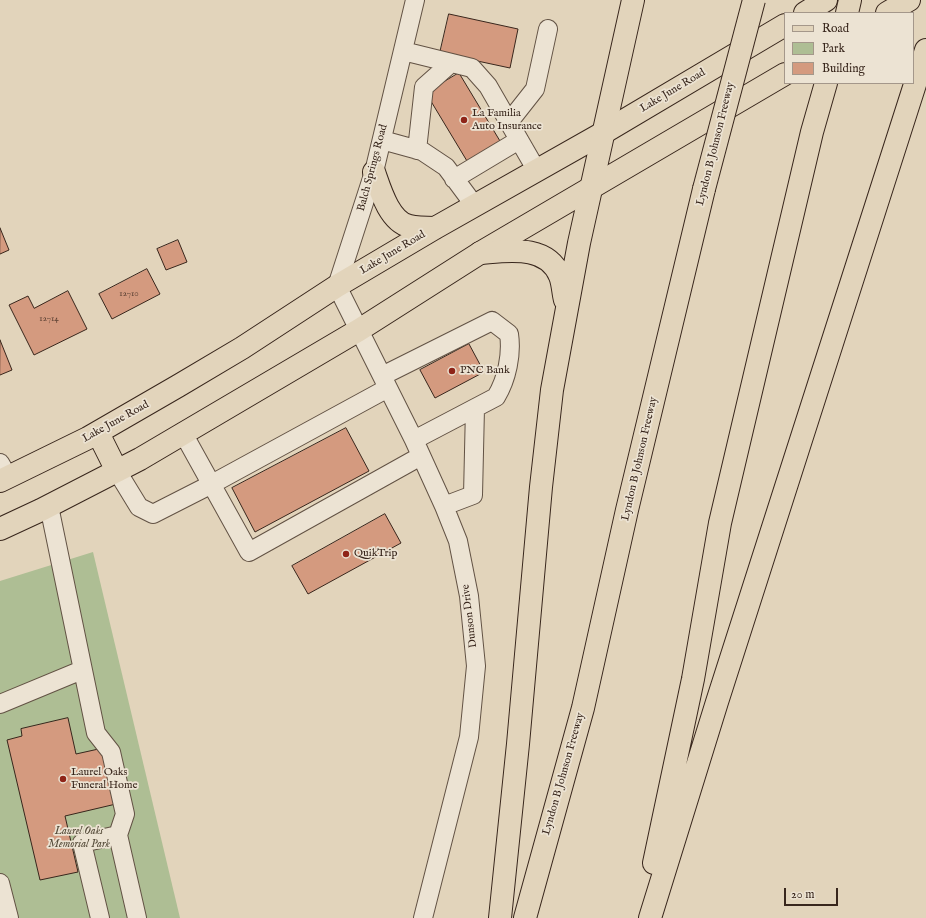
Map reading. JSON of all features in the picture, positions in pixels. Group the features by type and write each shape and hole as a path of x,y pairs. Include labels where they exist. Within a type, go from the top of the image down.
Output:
{"main road":[{"path":"500,918 518,752 541,487 552,390 566,310 591,188 633,0"},
{"name":"Lyndon B Johnson Freeway","path":"525,918 583,708 627,510 704,189 754,0"},
{"path":"807,12 826,0"},
{"path":"847,12 850,0"},
{"path":"889,12 909,0"},
{"name":"Lake June Road","path":"3,474 98,433 242,348 337,286 434,228 603,133 784,26"},
{"path":"650,918 717,702 926,50"},
{"path":"0,529 117,471 183,433 359,330 480,253 784,75"},
{"path":"642,918 693,679 720,523 812,132 826,84"},
{"path":"374,172 384,200 392,214 408,226 434,228"},
{"path":"480,253 524,250 546,258 560,276 566,310"},
{"path":"98,433 117,471"}],"street":[{"name":"Balch Springs Road","path":"337,286 374,172 415,0"},
{"path":"509,122 535,89 548,29"},
{"path":"403,51 472,68 488,86 537,171"},
{"path":"417,150 424,87 451,63"},
{"path":"382,140 417,150 446,167 475,206"},
{"path":"454,178 519,140"},
{"path":"337,286 359,330"},
{"path":"117,471 139,507 152,514 210,485 492,321 509,334 511,348 503,386 496,397 475,408 418,448 249,552 210,485 183,433"},
{"name":"Dunson Drive","path":"359,330 418,448 444,506 458,541 469,596 476,666 469,737 423,918"},
{"path":"444,506 473,495 475,478 475,408"},
{"path":"49,506 96,733 111,752 125,814 118,834 137,918"},
{"path":"0,704 82,670"},
{"path":"100,918 82,843 118,834"},
{"path":"0,883 9,918"}],"green space":[{"name":"Laurel Oaks Memorial Park","path":"93,552 180,918 0,918 0,581"}],"building":[{"path":"449,14 518,29 510,68 440,53"},
{"name":"La Familia Auto Insurance","path":"459,73 503,146 470,166 426,93"},
{"path":"0,228 9,250 0,254"},
{"path":"178,240 187,262 166,270 157,249"},
{"path":"147,269 160,294 112,319 99,294"},
{"path":"68,291 87,329 34,355 9,305 28,296 34,308"},
{"path":"0,340 12,370 0,375"},
{"name":"PNC Bank","path":"469,344 484,372 435,398 420,370"},
{"path":"346,428 369,471 255,532 232,488"},
{"name":"QuikTrip","path":"385,514 401,543 308,594 292,566"},
{"name":"Laurel Oaks Funeral Home","path":"68,718 76,754 103,748 116,804 65,816 78,872 40,880 7,740 22,736 21,729"}],"place":[{"name":"La Familia Auto Insurance","path":"464,120"},
{"name":"PNC Bank","path":"452,371"},
{"name":"QuikTrip","path":"346,554"},
{"name":"Laurel Oaks Funeral Home","path":"63,779"}]}
